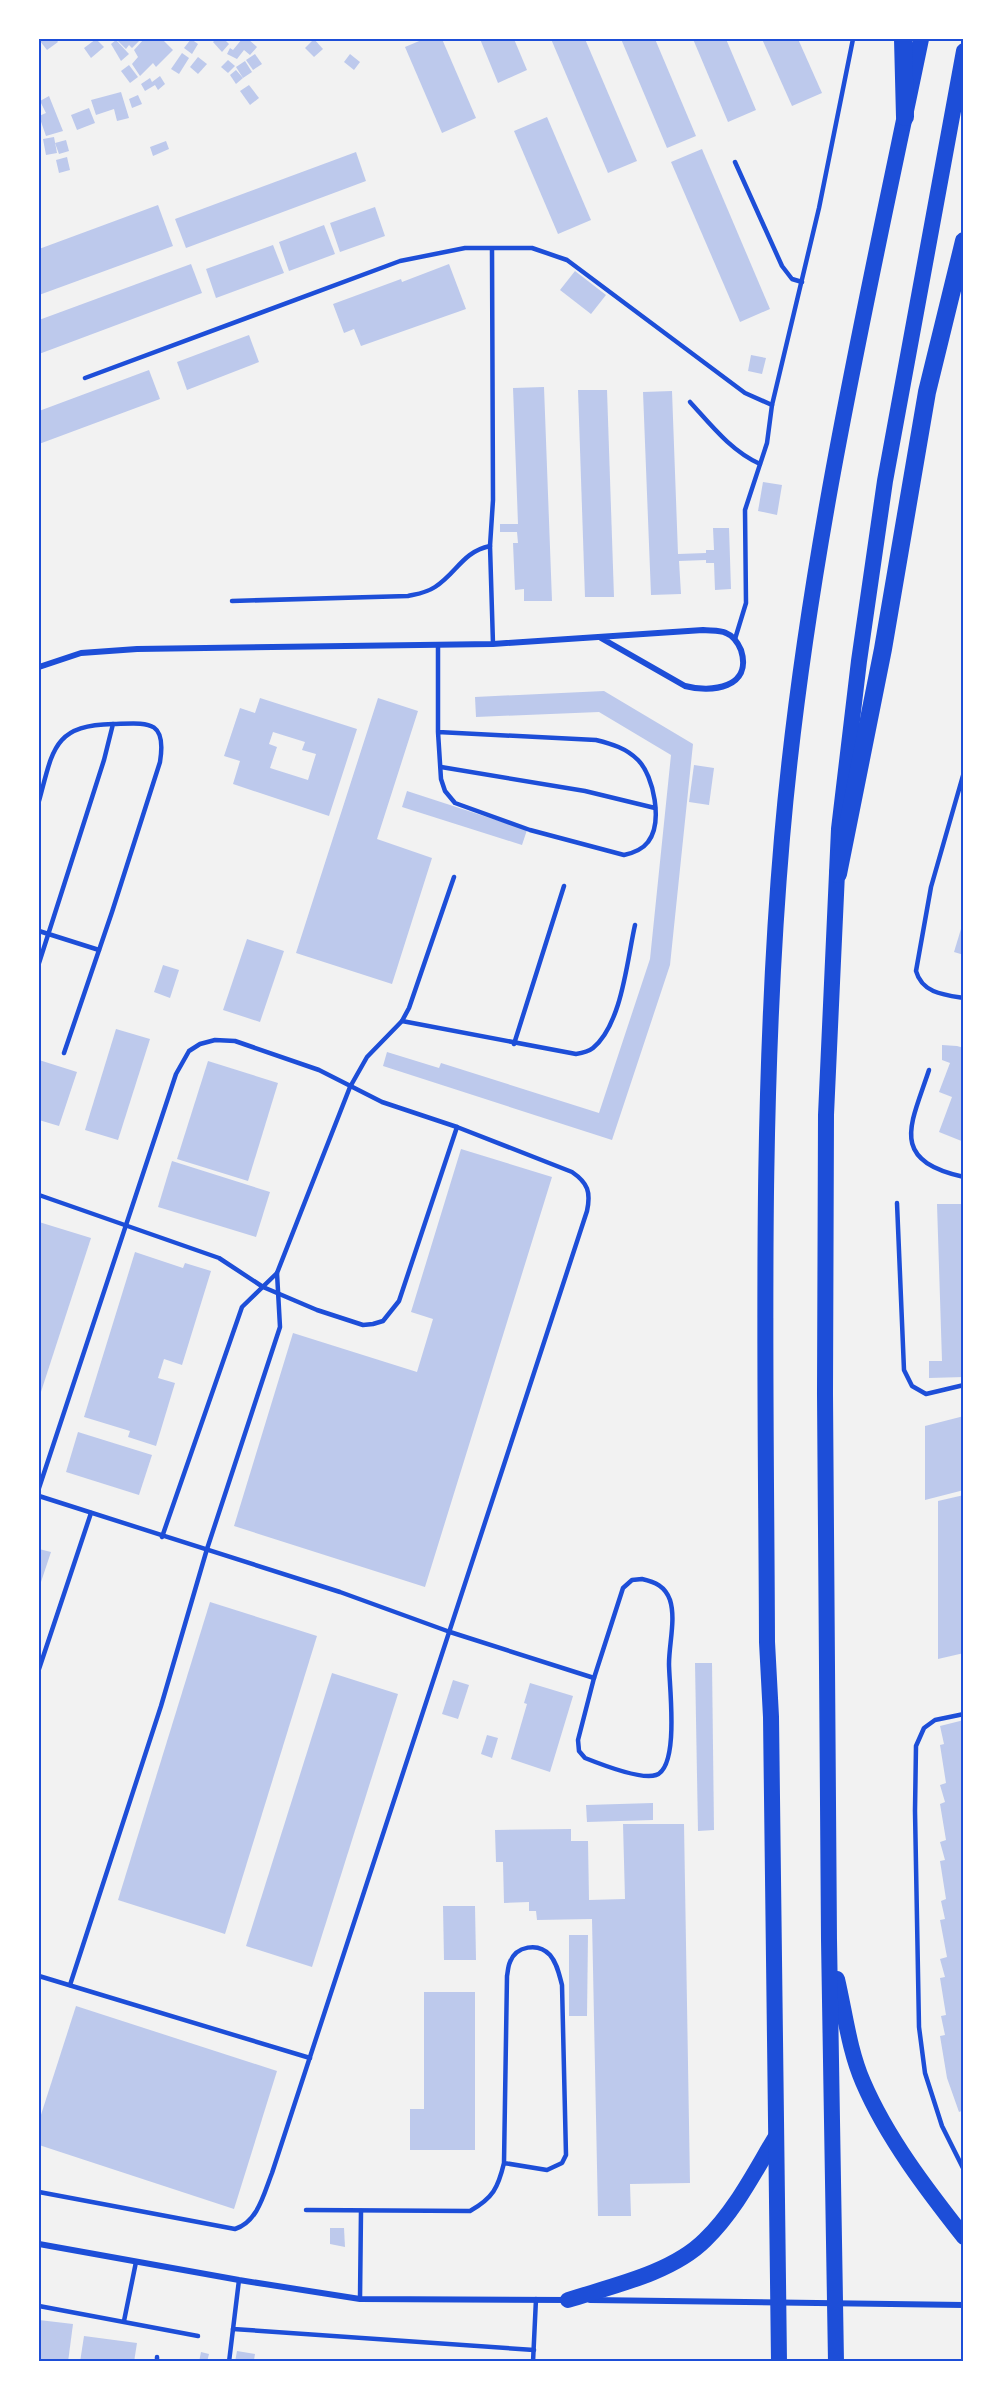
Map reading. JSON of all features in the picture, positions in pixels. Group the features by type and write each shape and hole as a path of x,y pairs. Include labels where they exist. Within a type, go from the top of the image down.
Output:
{"highway":[{"path":"903,39 905,117"},
{"path":"779,2362 771,1717 767,1642 766,1146 770,1019 781,850 797,692 826,507 921,39"},
{"path":"836,2362 829,1940 825,1394 826,1127 839,828 859,660 885,481 964,51"},
{"path":"838,874 883,649 927,392 964,241"},
{"path":"829,1940 852,2048 863,2082 900,2148 964,2237"},
{"path":"568,2300 675,2262 704,2241 742,2194 775,2138"}],"street":[{"path":"39,667 81,653 137,649 438,646 601,638 703,630 724,632 735,639 743,660 739,675 732,683 707,690 685,686 601,638"},
{"path":"39,2244 238,2280 360,2299 777,2301 964,2305"}],"lane":[{"path":"735,639 746,603 745,510 767,443 772,405 819,208 853,39"},
{"path":"735,162 782,267 792,279 802,282"},
{"path":"85,378 400,261 465,248 532,248 567,260 745,393 772,405"},
{"path":"492,249 493,500 490,546 493,644"},
{"path":"690,402 741,455 760,464"},
{"path":"232,601 408,596 424,593 442,581 470,553 490,546"},
{"path":"438,646 438,732 441,779 445,791 455,803 530,830 624,855 639,851 649,842 655,808 654,789 639,760 616,746 596,740 438,732"},
{"path":"39,801 50,761 59,741 69,732 81,727 137,723 152,726 161,736 163,744 160,762 64,1053"},
{"path":"39,963 104,760 113,724"},
{"path":"441,768 585,791 655,808"},
{"path":"964,772 931,887 916,971 919,981 929,990 964,998"},
{"path":"70,1985 161,1706 207,1549 280,1327 277,1273 350,1087 367,1057 402,1021 410,1008 454,877"},
{"path":"514,1044 564,886"},
{"path":"402,1021 576,1054 595,1047 606,1032 615,1012 635,925"},
{"path":"39,931 99,950"},
{"path":"39,1488 176,1074 189,1051 200,1044 214,1040 235,1041 320,1070 382,1102 457,1127 572,1172 583,1180 590,1197 587,1211 272,2173 254,2216 246,2226 235,2229 222,2228 131,2208 39,2192"},
{"path":"929,1070 910,1128 912,1144 923,1160 933,1167 964,1177"},
{"path":"39,1195 219,1258 263,1287 317,1311 363,1325 373,1324 389,1316 399,1300 457,1127"},
{"path":"897,1203 904,1370 912,1386 926,1394 964,1385"},
{"path":"162,1537 242,1307 277,1273"},
{"path":"39,1496 340,1592 450,1632 594,1678"},
{"path":"39,1669 91,1513"},
{"path":"642,1579 658,1583 666,1591 672,1617 669,1665 672,1719 668,1754 662,1771 656,1775 639,1775 585,1758 579,1751 578,1740 594,1678 623,1588 632,1580 642,1579"},
{"path":"964,1714 935,1720 924,1728 916,1746 915,1800 920,2027 925,2073 942,2126 964,2170"},
{"path":"306,2210 470,2211 483,2204 493,2193 499,2183 504,2163 507,1976 510,1961 514,1955 524,1948 537,1947 549,1954 557,1965 562,1985 566,2155 562,2163 547,2170 504,2163"},
{"path":"39,1976 310,2058"},
{"path":"360,2299 361,2211"},
{"path":"124,2321 136,2262"},
{"path":"229,2362 238,2280"},
{"path":"533,2362 536,2299"},
{"path":"39,2306 198,2336"},
{"path":"232,2329 534,2350"}],"building":[{"path":"56,39 58,42 47,50 40,41"},
{"path":"96,39 104,47 91,58 84,48"},
{"path":"116,39 141,39 132,48 129,45 126,49"},
{"path":"144,39 162,39 173,50 156,67 153,63 140,76 132,64 138,57 134,50"},
{"path":"191,39 198,44 192,54 184,48"},
{"path":"216,39 224,39 229,44 222,52 213,42"},
{"path":"242,39 248,39 257,47 250,55 244,50 237,59 227,54 230,48 233,50"},
{"path":"314,39 323,49 314,57 305,48"},
{"path":"424,39 442,39 476,118 442,133 405,47"},
{"path":"480,39 514,39 527,70 498,83"},
{"path":"551,39 585,39 637,161 608,173"},
{"path":"621,39 655,39 696,136 667,148"},
{"path":"693,39 726,39 756,110 728,122"},
{"path":"762,39 798,39 822,93 792,106"},
{"path":"116,40 129,54 121,61 111,44"},
{"path":"182,53 189,58 179,74 171,69"},
{"path":"255,54 262,64 253,70 246,60"},
{"path":"350,54 360,62 354,70 344,62"},
{"path":"198,57 207,64 198,74 190,67"},
{"path":"228,60 235,66 228,73 221,67"},
{"path":"245,61 252,72 243,78 236,67"},
{"path":"129,65 138,77 130,83 121,71"},
{"path":"236,70 243,78 236,84 230,75"},
{"path":"160,76 165,84 158,90 155,85 145,91 141,84 150,78 152,82"},
{"path":"249,85 259,98 250,105 240,91"},
{"path":"121,92 129,118 117,121 114,109 96,115 91,100"},
{"path":"138,95 142,104 132,108 129,99"},
{"path":"49,96 63,131 46,136 39,116 46,113 40,101"},
{"path":"89,108 95,123 77,130 71,115"},
{"path":"547,117 591,220 558,234 514,131"},
{"path":"54,137 57,153 46,155 43,139"},
{"path":"66,140 69,151 59,154 55,143"},
{"path":"166,141 169,149 153,156 150,147"},
{"path":"702,149 770,309 740,322 671,162"},
{"path":"356,152 366,181 186,248 175,219"},
{"path":"67,157 70,170 59,173 56,160"},
{"path":"158,205 173,246 39,295 39,249"},
{"path":"375,207 385,236 340,252 330,223"},
{"path":"324,225 335,254 289,271 279,242"},
{"path":"273,245 284,273 216,298 206,269"},
{"path":"191,264 202,293 39,354 39,320"},
{"path":"449,264 466,309 361,346 354,329 344,333 333,304"},
{"path":"575,271 606,295 591,314 560,290"},
{"path":"249,335 259,362 187,390 177,362"},
{"path":"751,355 766,358 762,374 748,371"},
{"path":"149,370 160,399 39,444 39,411"},
{"path":"544,387 552,601 524,601 524,589 515,590 513,543 518,543 517,532 500,532 500,524 518,524 513,388"},
{"path":"578,390 607,390 614,597 585,597"},
{"path":"672,391 678,554 706,553 706,550 714,550 713,528 729,528 731,589 715,590 714,563 706,563 706,560 679,561 681,594 651,595 643,392"},
{"path":"763,482 782,485 777,515 758,511"},
{"path":"604,691 693,744 670,965 612,1140 383,1066 387,1052 439,1068 441,1063 599,1113 650,959 671,755 599,712 476,717 475,697"},
{"path":"260,698 357,729 329,816 233,784 240,761 224,756 240,708 255,713","holes":["273,732 305,742 302,750 316,754 308,780 270,768 277,747 269,744"]},
{"path":"378,698 418,711 377,839 432,858 392,984 296,953"},
{"path":"694,765 714,768 709,805 689,802"},
{"path":"407,791 527,830 522,845 402,807"},
{"path":"964,919 964,955 954,952"},
{"path":"247,939 284,951 260,1022 223,1010"},
{"path":"163,965 179,970 170,998 154,992"},
{"path":"116,1029 150,1039 118,1140 85,1130"},
{"path":"942,1045 964,1048 964,1142 939,1132 952,1097 939,1092 950,1063 942,1060"},
{"path":"39,1060 77,1072 59,1126 39,1120"},
{"path":"208,1061 278,1083 248,1181 177,1159"},
{"path":"461,1149 552,1177 425,1587 234,1526 293,1333 417,1372 433,1319 411,1312"},
{"path":"172,1161 270,1192 256,1237 158,1207"},
{"path":"937,1204 964,1204 964,1377 929,1378 929,1361 942,1361"},
{"path":"39,1222 91,1238 39,1398"},
{"path":"135,1252 183,1268 185,1263 211,1271 182,1365 164,1359 158,1378 175,1383 156,1446 128,1437 130,1431 84,1417"},
{"path":"964,1416 964,1490 925,1500 925,1426"},
{"path":"78,1432 152,1455 139,1495 66,1472"},
{"path":"964,1495 964,1653 938,1659 938,1501"},
{"path":"39,1549 51,1552 39,1588"},
{"path":"210,1602 317,1636 225,1934 118,1900"},
{"path":"695,1663 712,1663 714,1830 698,1831"},
{"path":"332,1673 398,1694 312,1967 246,1946"},
{"path":"453,1680 469,1685 458,1719 442,1714"},
{"path":"530,1683 573,1696 550,1772 511,1759 527,1704 524,1703"},
{"path":"964,1720 964,2110 959,2112 947,2078 940,2036 945,2035 941,2016 946,2015 940,1978 945,1977 940,1959 947,1957 940,1920 945,1919 941,1901 946,1899 940,1861 945,1860 940,1842 946,1840 940,1804 945,1802 940,1785 946,1783 940,1745 944,1744 940,1726"},
{"path":"487,1735 498,1738 492,1758 481,1754"},
{"path":"653,1803 653,1820 587,1822 586,1805"},
{"path":"623,1824 684,1824 690,2183 630,2184 631,2216 598,2216 592,1919 537,1920 536,1911 529,1911 529,1902 504,1903 503,1862 496,1862 495,1830 571,1829 571,1841 588,1841 589,1900 625,1899"},
{"path":"443,1906 475,1906 476,1960 444,1960"},
{"path":"569,1935 588,1935 587,2016 569,2016"},
{"path":"424,1992 475,1992 475,2150 410,2150 410,2109 424,2109"},
{"path":"76,2006 277,2071 234,2209 39,2145 39,2121"},
{"path":"330,2228 344,2228 345,2247 330,2244"},
{"path":"39,2320 73,2324 68,2362 39,2362"},
{"path":"84,2336 137,2343 134,2362 80,2362"},
{"path":"237,2351 255,2354 254,2360 262,2362 235,2362"},
{"path":"201,2352 209,2354 207,2362 199,2362"}]}
